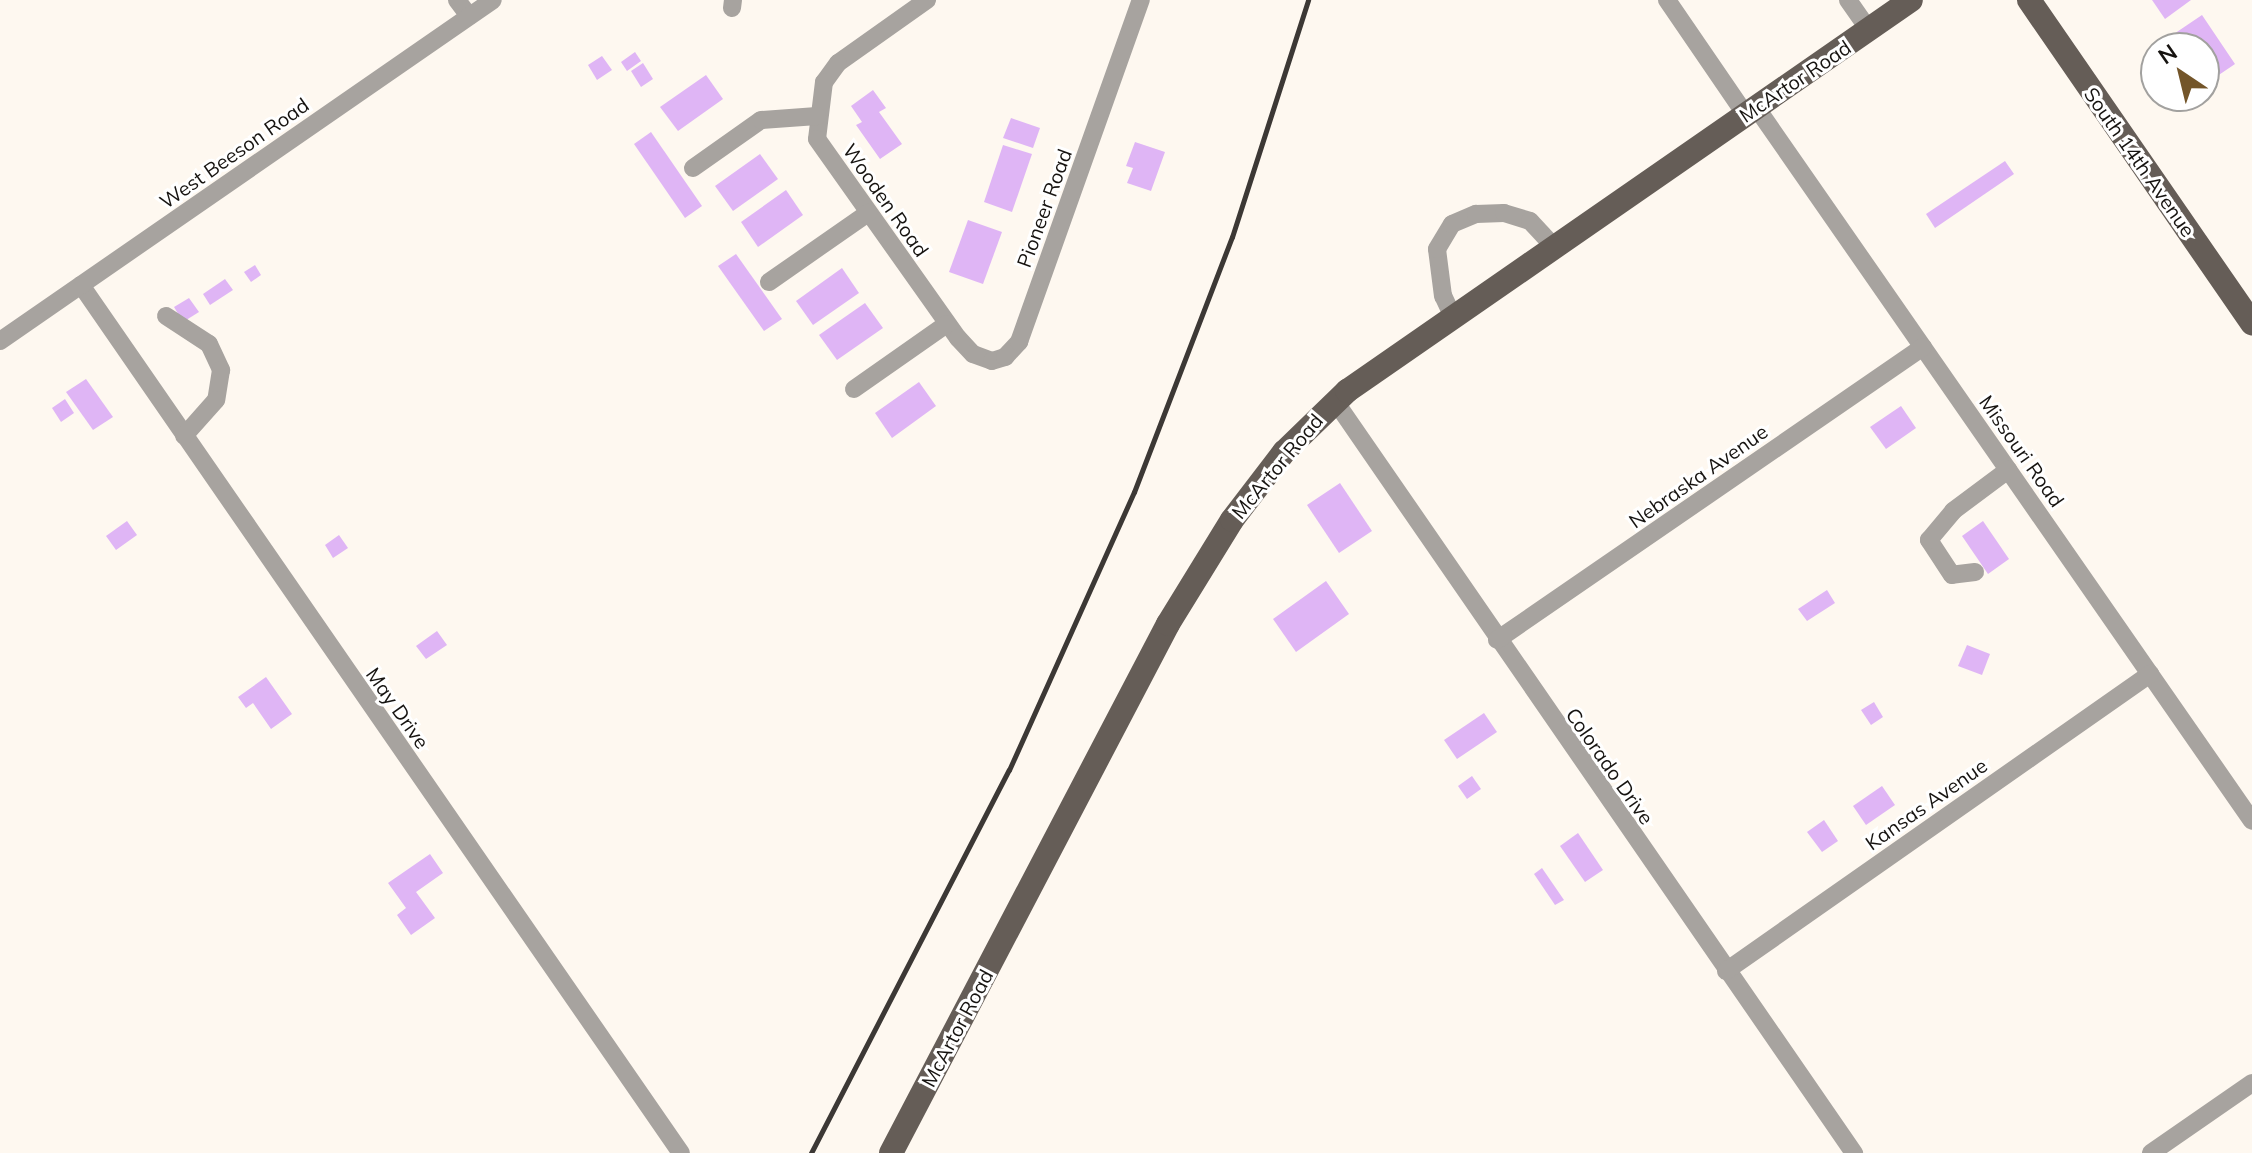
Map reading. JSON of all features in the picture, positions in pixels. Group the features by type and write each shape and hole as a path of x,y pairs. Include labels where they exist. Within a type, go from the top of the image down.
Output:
{"main road":[{"name":"McArtor Road","path":"891,1153 1168,624 1232,520 1284,452 1335,401 1911,0"},
{"name":"South 14th Avenue","path":"2029,0 2252,323"}],"street":[{"path":"457,0 469,16"},
{"name":"West Beeson Road","path":"0,341 493,0"},
{"name":"Wooden Road","path":"927,0 838,63 824,82 817,116 817,139 947,324"},
{"name":"Pioneer Road","path":"947,324 973,354 992,361 1005,357 1019,342 1141,0"},
{"name":"Missouri Road","path":"1667,0 1923,347 2252,821"},
{"path":"1848,0 1869,30"},
{"path":"693,168 761,120 817,116"},
{"path":"769,282 868,213"},
{"path":"1453,317 1443,296 1437,249 1452,224 1476,214 1504,213 1530,221 1554,247"},
{"name":"May Drive","path":"81,285 681,1153"},
{"path":"166,316 209,344 221,370 216,400 184,436"},
{"path":"854,389 947,324"},
{"name":"Nebraska Avenue","path":"1497,640 1923,347"},
{"name":"Colorado Drive","path":"1335,401 1497,640 1854,1153"},
{"path":"1975,572 1952,575 1929,540 1953,511 2008,470"},
{"name":"Kansas Avenue","path":"1726,971 2150,674"},
{"path":"2152,1153 2252,1083"}],"building":[{"path":"2152,0 2191,0 2165,19"},
{"path":"2202,15 2213,32 2177,32"},
{"path":"2220,42 2235,64 2220,74"},
{"path":"635,52 641,61 627,71 621,62"},
{"path":"602,56 612,70 597,80 588,65"},
{"path":"643,63 653,79 641,87 631,71"},
{"path":"706,75 723,99 678,131 660,107"},
{"path":"873,90 886,108 879,112 902,144 880,159 856,125 862,122 851,106"},
{"path":"1011,118 1040,128 1033,148 1003,138"},
{"path":"651,132 702,206 685,218 634,144"},
{"path":"1135,142 1165,152 1151,191 1127,183 1133,168 1126,166"},
{"path":"1003,145 1032,154 1012,212 984,202"},
{"path":"760,154 778,179 733,211 715,186"},
{"path":"2005,161 2014,174 1935,228 1926,214"},
{"path":"786,190 803,215 758,247 741,222"},
{"path":"968,220 1002,232 983,284 949,272"},
{"path":"736,254 782,319 764,331 718,266"},
{"path":"255,265 261,275 251,282 244,272"},
{"path":"842,268 859,293 813,325 796,301"},
{"path":"225,279 233,290 210,305 203,294"},
{"path":"189,298 199,312 183,322 174,307"},
{"path":"865,303 883,328 837,360 819,335"},
{"path":"86,379 113,417 93,430 66,392"},
{"path":"919,382 936,406 892,438 875,413"},
{"path":"65,399 74,413 61,422 52,408"},
{"path":"1901,406 1916,428 1886,449 1870,427"},
{"path":"1340,483 1372,531 1339,553 1307,505"},
{"path":"127,521 137,535 116,550 106,536"},
{"path":"1983,521 2009,559 1988,574 1962,536"},
{"path":"339,535 348,548 333,558 325,545"},
{"path":"1326,581 1349,614 1296,652 1273,619"},
{"path":"1827,590 1835,603 1807,621 1798,609"},
{"path":"437,631 447,645 426,659 416,646"},
{"path":"1967,645 1990,654 1982,675 1958,666"},
{"path":"266,677 292,714 271,729 253,703 246,708 238,697"},
{"path":"1874,702 1883,717 1871,725 1861,710"},
{"path":"1484,713 1497,732 1457,759 1444,740"},
{"path":"1472,776 1481,789 1467,799 1458,786"},
{"path":"1882,786 1895,805 1866,825 1853,806"},
{"path":"1824,820 1838,841 1822,852 1807,832"},
{"path":"1578,833 1603,870 1585,882 1560,846"},
{"path":"430,854 443,873 416,892 435,918 411,935 397,915 406,908 388,883"},
{"path":"1542,868 1564,900 1555,905 1534,874"}],"railway":[{"path":"811,1153 1009,770 1134,492 1232,237 1308,0"}]}
